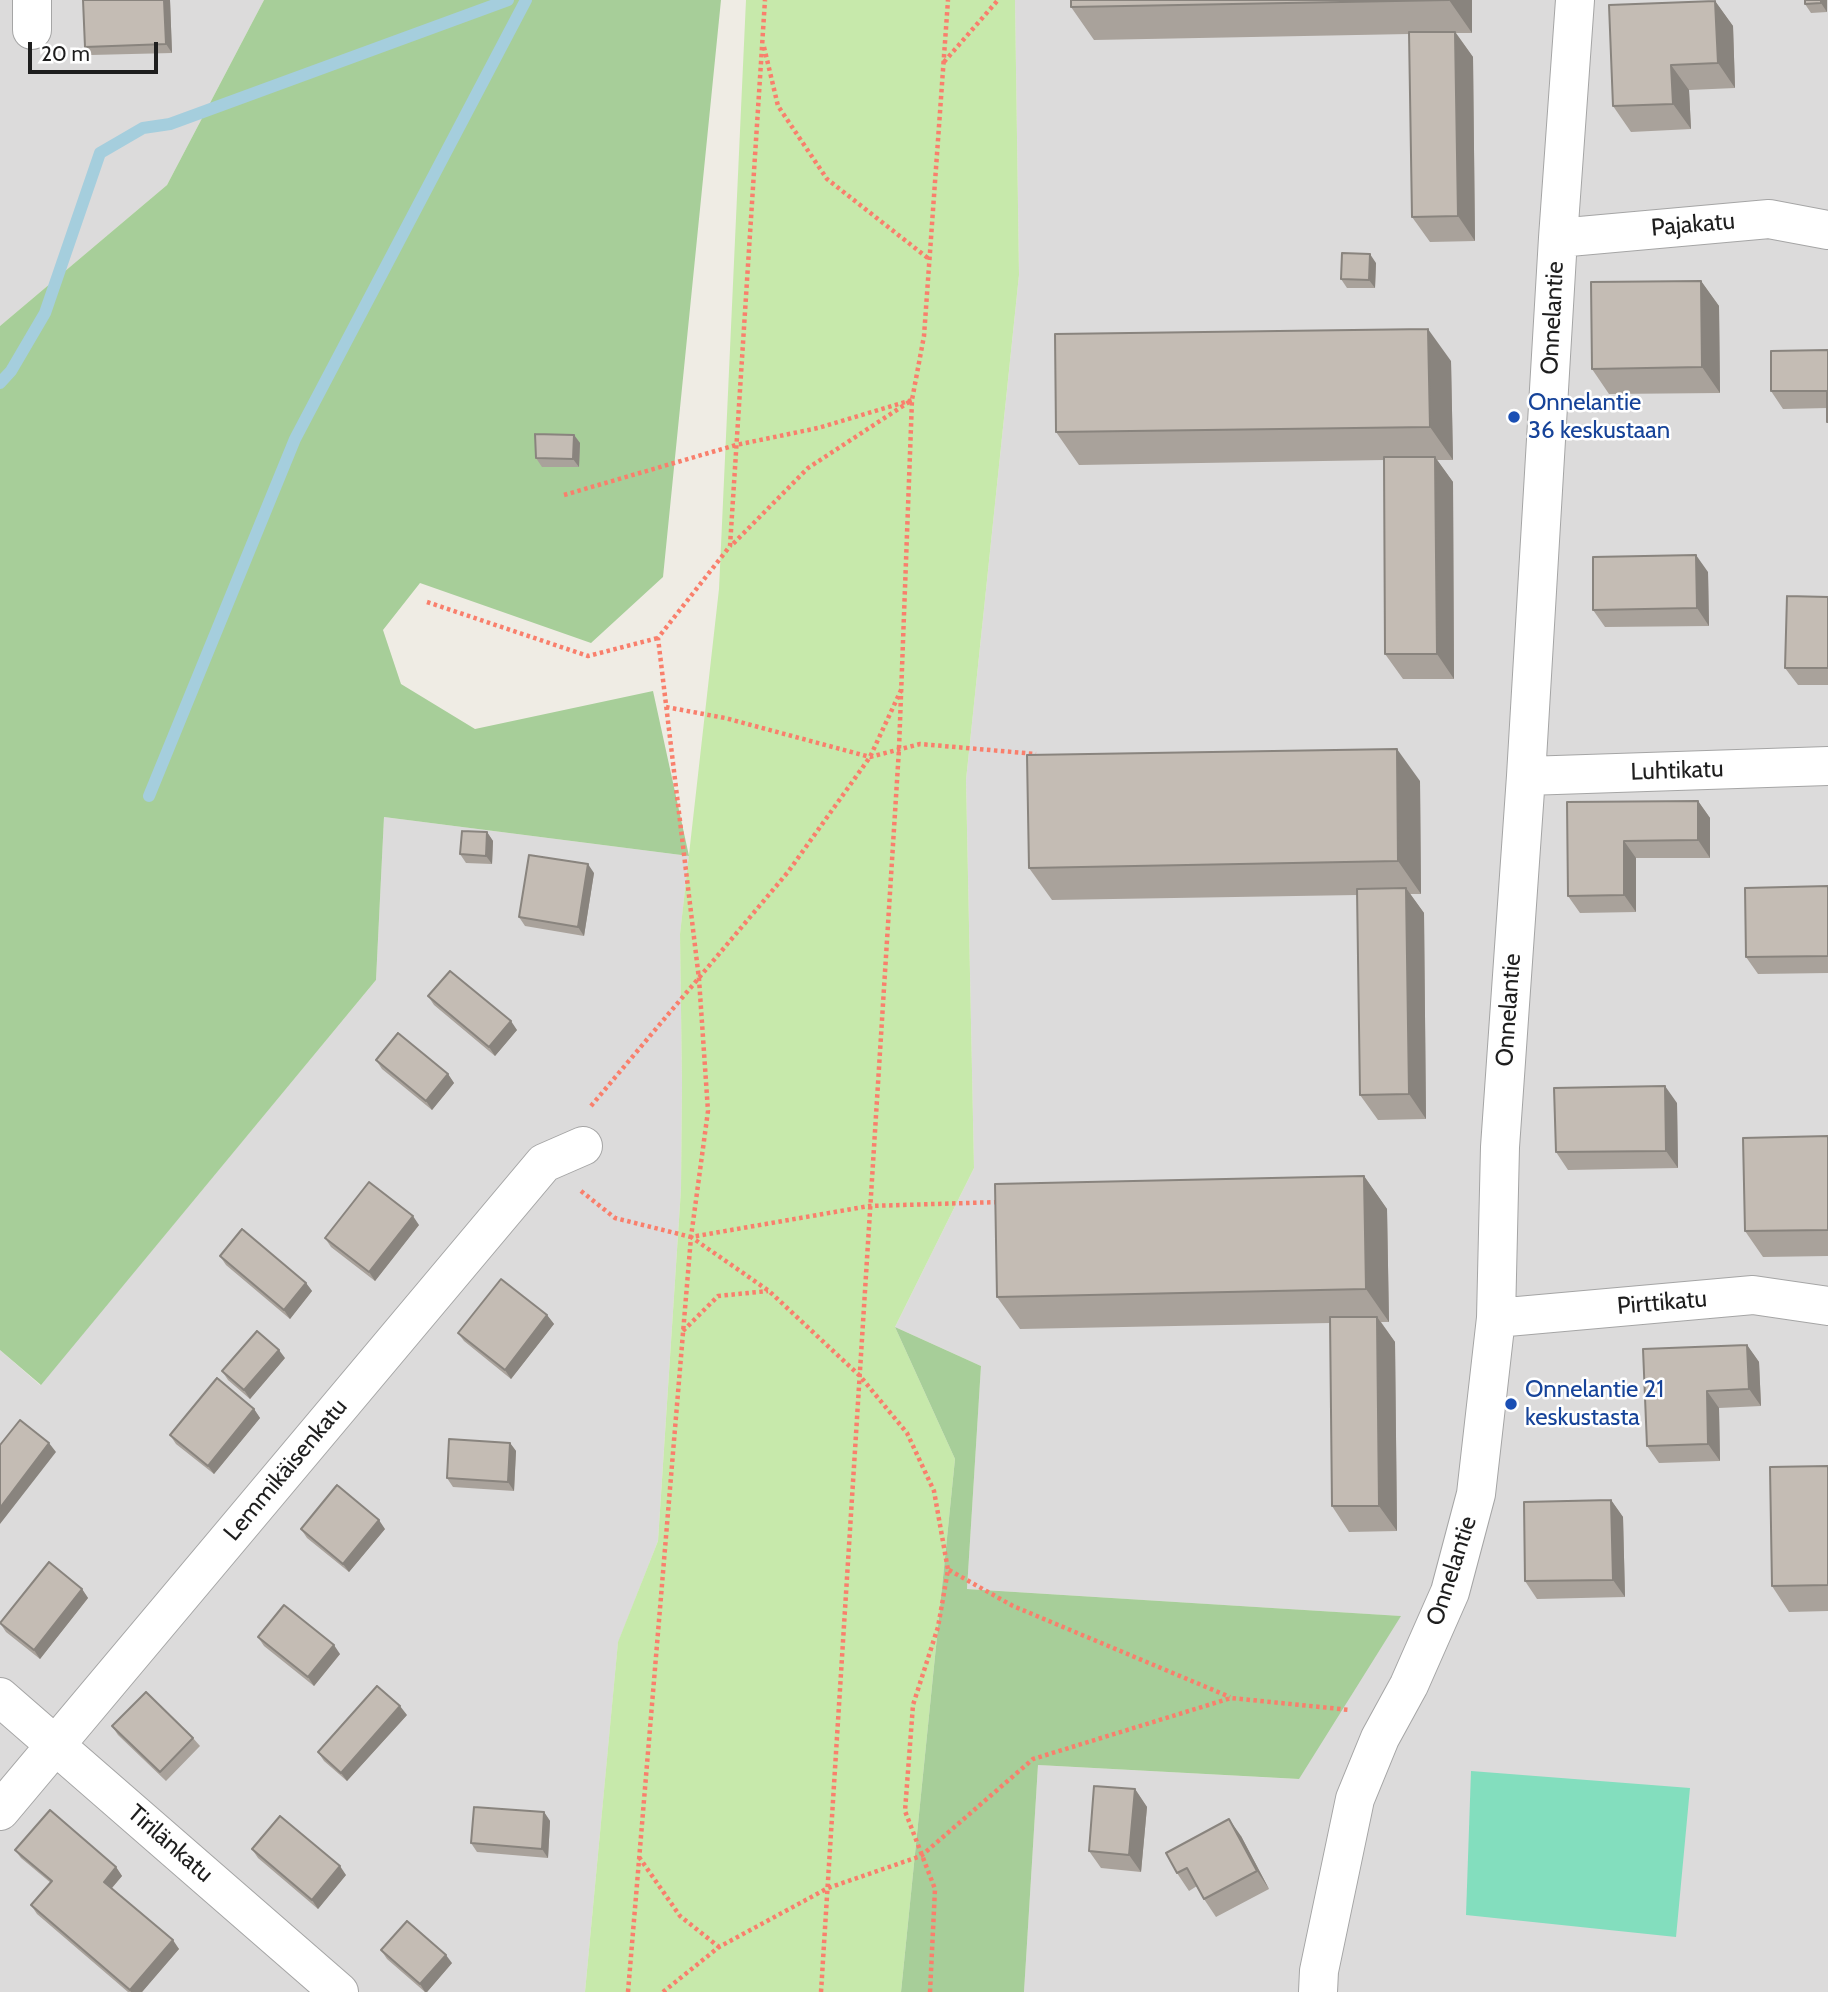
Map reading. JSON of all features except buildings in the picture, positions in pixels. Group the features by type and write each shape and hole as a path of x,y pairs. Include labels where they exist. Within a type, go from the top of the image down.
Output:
{"street":[{"name":"Onnelantie","path":"1318,1992 1319,1970 1355,1799 1380,1738 1409,1685 1450,1592 1476,1494 1496,1318 1500,1147 1575,0"},
{"name":"Pajakatu","path":"1558,238 1769,219 1828,230"},
{"name":"Luhtikatu","path":"1526,776 1828,766"},
{"name":"Lemmikäisenkatu","path":"0,1811 544,1163 585,1129"},
{"name":"Pirttikatu","path":"1496,1318 1753,1295 1828,1306"},
{"name":"Tirilänkatu","path":"0,1697 339,1992"}],"path":[{"path":"730,547 765,0"},
{"path":"821,1992 903,686 912,400 923,336 948,0"},
{"path":"944,62 998,0"},
{"path":"762,39 778,106 827,179 929,260"},
{"path":"564,495 736,444 818,428 912,400"},
{"path":"427,602 588,656 658,638 730,547 808,468 912,400"},
{"path":"628,1992 691,1237 708,1111 699,979 658,638"},
{"path":"585,1129 699,979 788,872 870,757 903,686"},
{"path":"666,707 725,718 870,757 920,744 1036,754"},
{"path":"544,1163 615,1218 691,1237 769,1291 860,1376 907,1433 934,1491 948,1570 938,1628 913,1705 905,1811 935,1889 930,1992"},
{"path":"691,1237 870,1206 1008,1202"},
{"path":"683,1331 718,1296 769,1291"},
{"path":"948,1570 1013,1606 1231,1698 1393,1714"},
{"path":"663,1992 719,1947 828,1888 922,1854 1033,1759 1231,1698"},
{"path":"639,1857 680,1916 719,1947"}],"shaded area":[{"path":"0,0 264,0 167,185 0,326"},
{"path":"1015,0 1828,0 1828,1992 1024,1992 1038,1765 1298,1779 1400,1616 967,1589 981,1366 895,1327 974,1168 966,780 1019,275"},
{"path":"384,817 689,856 680,934 681,1189 658,1541 618,1643 585,1992 0,1992 0,1350 40,1385 376,980"}],"green space":[{"path":"264,0 721,0 663,577 591,643 420,583 383,630 401,684 475,729 653,691 689,856 384,817 376,980 41,1385 0,1350 0,326 167,185"},
{"path":"746,0 1015,0 1019,275 966,780 974,1168 895,1327 955,1459 901,1992 585,1992 618,1642 658,1541 681,1189 680,934 719,589"},
{"path":"895,1327 981,1366 967,1589 1401,1616 1299,1779 1038,1765 1024,1992 901,1992 955,1459"},
{"path":"1471,1771 1690,1788 1676,1937 1466,1915"}],"waterway":[{"path":"0,383 11,371 45,313 100,153 143,128 170,124 508,0"},
{"path":"149,796 295,439 526,0"}],"place":[{"name":"Onnelantie 36 keskustaan","path":"1514,417"},
{"name":"Onnelantie 21 keskustasta","path":"1511,1404"}]}
